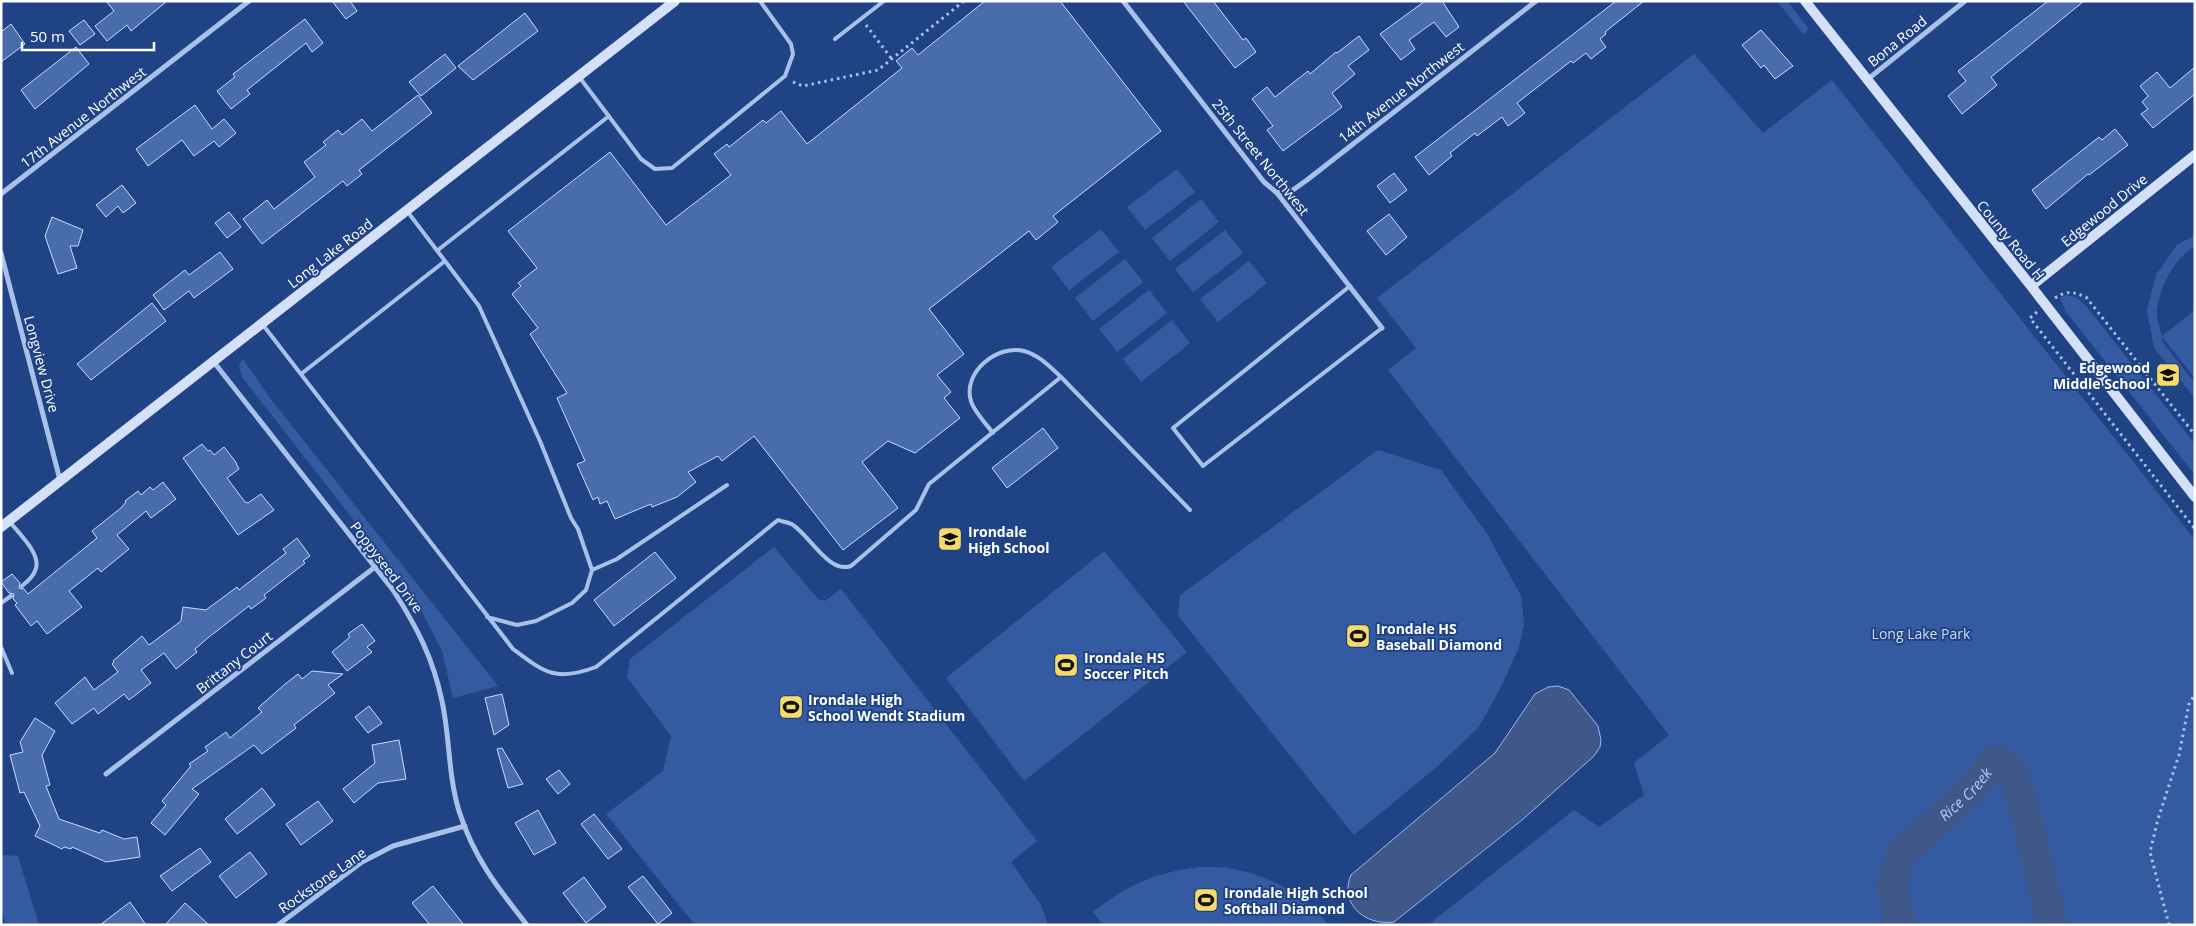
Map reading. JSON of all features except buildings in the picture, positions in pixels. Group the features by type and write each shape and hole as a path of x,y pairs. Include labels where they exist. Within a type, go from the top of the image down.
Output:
{"street":[{"name":"17th Avenue Northwest","path":"1,194 249,1"},
{"name":"Long Lake Road","path":"5,524 675,1"},
{"name":"25th Street Northwest","path":"1123,1 1264,182 1277,193 1382,328"},
{"name":"14th Avenue Northwest","path":"1277,193 1293,190 1307,180 1536,1"},
{"name":"County Road H","path":"1805,1 2195,497"},
{"name":"Bona Road","path":"1867,80 1964,1"},
{"name":"Edgewood Drive","path":"2031,286 2195,155"},
{"name":"Longview Drive","path":"1,253 60,480"},
{"name":"Poppyseed Drive","path":"213,361 375,567 415,623 430,657 442,702 452,784 464,826 478,858 527,925"},
{"name":"Brittany Court","path":"106,774 375,567"},
{"name":"Rockstone Lane","path":"278,925 362,862 393,846 464,826"}],"lane":[{"path":"579,76 641,159 655,169 672,168 782,78 791,64 793,54 791,44 760,1"},
{"path":"835,39 884,1"},
{"path":"438,250 609,116"},
{"path":"407,211 479,306 540,441 571,518 578,529 592,570 586,590 572,603 536,621 517,625 487,617"},
{"path":"301,374 445,261"},
{"path":"1350,286 1173,428 1203,466 1382,328"},
{"path":"262,324 513,649 541,670 564,675 580,673 596,667 778,520 791,524 803,533 833,565 840,568 852,566 916,510 929,484 1062,378"},
{"path":"993,433 971,401 973,378 988,359 996,354 1010,349 1024,351 1039,357 1062,378 1190,510"},
{"path":"592,570 617,559 728,485"},
{"path":"5,524 34,554 36,571 22,586"},
{"path":"1,603 11,596"},
{"path":"1,647 12,673"}],"path":[{"path":"782,78 803,86 878,70 964,1"},
{"path":"861,19 891,58"},
{"path":"2169,925 2150,852 2158,819 2179,755 2189,704 2195,694"}],"green space":[{"path":"1777,1 1787,1 1808,28 1807,31 1803,34"},
{"name":"Long Lake Park","path":"1694,54 1763,133 1832,80 2195,540 2195,925 1428,925 1574,810 1599,827 1644,795 1634,763 1669,735 1388,370 1416,348 1377,298"},
{"path":"1177,169 1195,192 1145,230 1127,207"},
{"path":"1201,199 1219,222 1170,261 1152,238"},
{"path":"1101,229 1119,252 1069,290 1051,267"},
{"path":"1225,230 1243,253 1193,292 1175,269"},
{"path":"2195,235 2195,246 2175,265 2165,282 2157,312 2162,336 2195,310 2195,378 2162,337 2163,343 2195,383 2195,398 2154,348 2147,310 2156,275 2177,245"},
{"path":"1125,259 1143,282 1093,321 1075,298"},
{"path":"1249,261 1267,283 1218,322 1200,299"},
{"path":"1149,290 1167,313 1117,352 1099,329"},
{"path":"2066,295 2076,297 2087,307 2195,444 2195,475 2066,312 2060,298"},
{"path":"1172,320 1190,343 1141,382 1123,359"},
{"path":"243,359 270,398 498,686 453,698 442,651 416,600 242,377 239,366"},
{"name":"Irondale HS Baseball Diamond","path":"1378,450 1441,470 1488,535 1521,596 1524,624 1519,647 1500,689 1478,728 1439,765 1354,835 1178,616 1180,595"},
{"name":"Irondale High School Wendt Stadium","path":"774,547 818,599 825,601 841,589 1037,841 1011,862 1041,905 1048,925 695,925 606,814 663,771 671,736 627,677 630,659"},
{"name":"Irondale HS Soccer Pitch","path":"1104,551 1187,652 1024,781 946,678"},
{"path":"1,849 3,855 18,856 39,925 6,925 1,906"},
{"name":"Irondale High School Softball Diamond","path":"1201,867 1221,867 1260,876 1286,888 1309,905 1329,925 1103,925 1093,912 1118,894 1144,881 1170,872"}],"shaded area":[{"path":"1558,686 1569,690 1598,726 1601,740 1600,747 1594,756 1522,820 1394,922 1373,920 1357,910 1351,903 1348,895 1351,875 1495,753 1535,694 1548,687"}],"waterway":[{"name":"Rice Creek","path":"1901,925 1891,884 1901,853 1971,791 1995,761 2012,770 2024,808 2052,925"}],"place":[{"name":"Edgewood Middle School","path":"2168,375"},
{"name":"Irondale High School","path":"950,539"},
{"name":"Irondale HS Baseball Diamond","path":"1358,636"},
{"name":"Irondale HS Soccer Pitch","path":"1066,665"},
{"name":"Irondale High School Wendt Stadium","path":"791,707"},
{"name":"Irondale High School Softball Diamond","path":"1206,900"}]}
